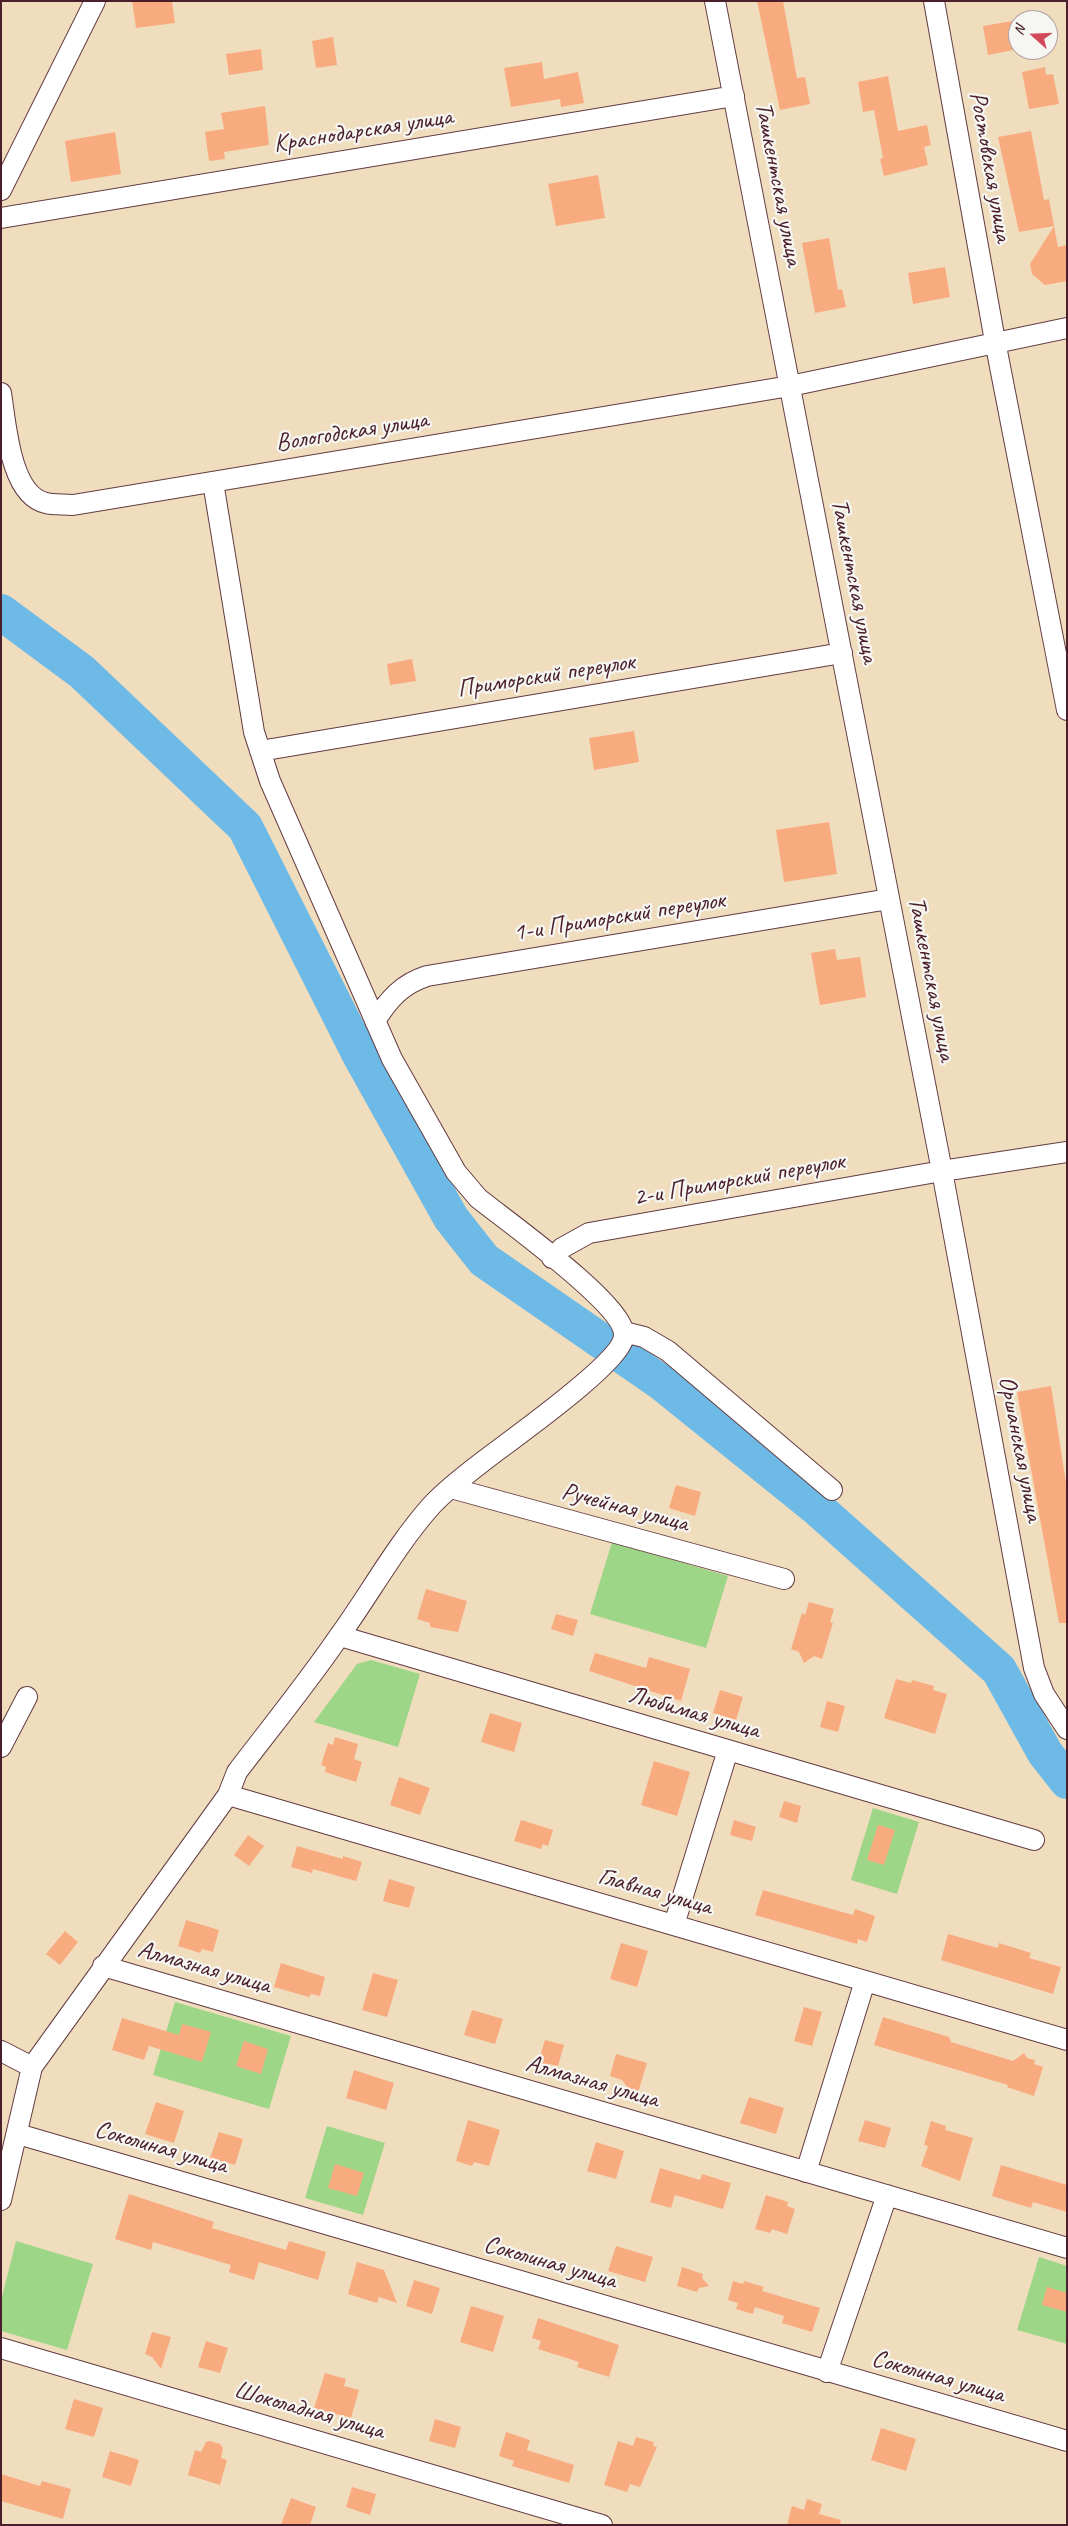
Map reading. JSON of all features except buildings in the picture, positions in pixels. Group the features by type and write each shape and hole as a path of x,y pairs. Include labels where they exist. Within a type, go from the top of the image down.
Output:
{"street":[{"path":"1,190 95,1"},
{"name":"Ташкентская улица","path":"716,1 942,1171"},
{"name":"Ростовская улица","path":"934,1 995,341 1067,710"},
{"name":"Краснодарская улица","path":"1,218 734,96"},
{"name":"Вологодская улица","path":"1,394 12,459 25,491 45,503 73,504 790,386 995,341 1067,328"},
{"path":"1,2200 18,2134 32,2067 228,1795 237,1772 340,1636 408,1534 433,1504 594,1376 617,1347 622,1322 612,1308 478,1198 456,1172 392,1059 270,781 260,751 247,696 213,482"},
{"name":"Приморский переулок","path":"260,751 842,653"},
{"name":"1-и Приморский переулок","path":"375,1021 396,992 412,981 427,976 889,899"},
{"name":"2-и Приморский переулок","path":"552,1258 562,1248 589,1233 942,1171 1067,1152"},
{"name":"Оршанская улица","path":"942,1171 1034,1668 1044,1694 1067,1729"},
{"path":"617,1347 644,1337 668,1351 832,1490"},
{"name":"Ручейная улица","path":"451,1488 784,1579"},
{"name":"Любимая улица","path":"340,1636 1034,1840"},
{"path":"1,1747 27,1697"},
{"path":"674,1925 728,1750"},
{"name":"Главная улица","path":"228,1795 1067,2040"},
{"name":"Алмазная улица","path":"103,1966 1067,2248"},
{"path":"806,2172 865,1981"},
{"path":"1,2051 32,2067"},
{"name":"Соколиная улица","path":"18,2134 1067,2441"},
{"path":"827,2372 887,2195"},
{"name":"Шоколадная улица","path":"1,2348 602,2525"}],"green space":[{"path":"612,1542 728,1576 706,1648 590,1614"},
{"path":"371,1660 420,1674 398,1747 314,1722 357,1664"},
{"path":"873,1808 919,1822 897,1894 851,1880"},
{"path":"175,2002 291,2036 269,2109 153,2075"},
{"path":"327,2126 385,2143 363,2215 305,2198"},
{"path":"16,2241 93,2264 67,2350 1,2331 1,2301"},
{"path":"1039,2257 1067,2266 1067,2344 1017,2330"}],"waterway":[{"path":"1,612 82,672 245,827 360,1055 451,1218 484,1260 662,1383 817,1508 999,1670 1045,1753 1067,1781"}]}
